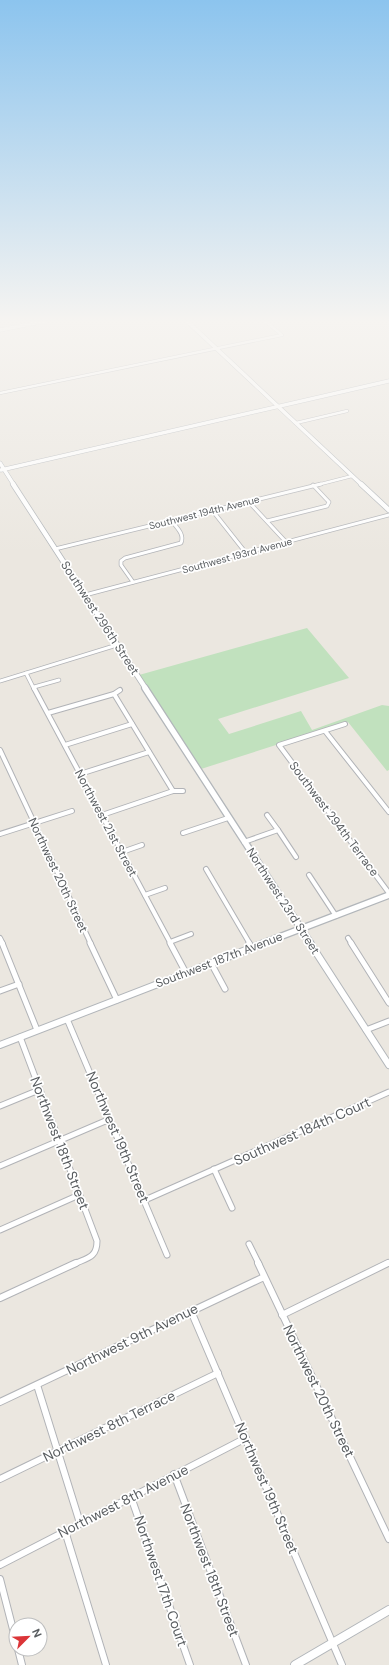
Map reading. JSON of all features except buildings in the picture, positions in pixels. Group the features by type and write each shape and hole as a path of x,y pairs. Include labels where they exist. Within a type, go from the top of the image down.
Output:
{"street":[{"path":"271,399 389,510"},
{"path":"2,469 311,399"},
{"path":"296,422 348,411"},
{"name":"Southwest 296th Street","path":"0,463 2,469 199,772"},
{"name":"Southwest 194th Avenue","path":"55,549 352,476"},
{"path":"267,521 327,506 328,502 313,485"},
{"path":"248,501 286,542"},
{"path":"212,510 246,553"},
{"name":"Southwest 193rd Avenue","path":"85,595 389,515"},
{"path":"133,582 121,565 120,561 125,558 181,543 183,539 182,534 171,520"},
{"path":"0,681 117,645"},
{"name":"Northwest 21st Street","path":"26,673 186,973"},
{"path":"34,687 59,680"},
{"path":"48,714 114,694 120,690"},
{"path":"114,694 173,791"},
{"path":"65,745 132,724"},
{"path":"345,724 325,731 389,812"},
{"name":"Southwest 294th Terrace","path":"325,731 279,745 389,894"},
{"name":"Northwest 20th Street","path":"0,750 117,1000"},
{"path":"80,774 149,752"},
{"name":"Northwest 23rd Street","path":"199,772 366,1030"},
{"path":"102,815 173,791 183,791"},
{"path":"0,834 72,811"},
{"path":"267,815 296,858"},
{"path":"183,833 228,818"},
{"path":"244,842 278,830"},
{"path":"122,852 142,845"},
{"path":"206,869 252,948"},
{"path":"309,875 336,916"},
{"path":"145,895 165,888"},
{"name":"Southwest 187th Avenue","path":"0,1045 336,916 389,894"},
{"path":"170,942 191,934"},
{"path":"0,938 37,1030"},
{"path":"348,938 389,1002"},
{"path":"211,964 225,989"},
{"path":"0,991 19,984"},
{"name":"Northwest 19th Street","path":"67,1019 145,1200 167,1256"},
{"path":"389,1022 366,1030 389,1065"},
{"name":"Northwest 18th Street","path":"0,1298 92,1256 97,1250 97,1241 20,1037"},
{"path":"0,1106 39,1090"},
{"name":"Southwest 184th Court","path":"145,1200 389,1092"},
{"path":"0,1166 110,1119"},
{"path":"214,1169 232,1208"},
{"path":"0,1230 79,1195"},
{"name":"Northwest 20th Street","path":"249,1244 389,1539"},
{"path":"282,1315 389,1263"},
{"name":"Northwest 9th Avenue","path":"0,1402 264,1277"},
{"name":"Northwest 19th Street","path":"191,1311 342,1665"},
{"name":"Northwest 8th Terrace","path":"0,1479 218,1373"},
{"path":"37,1385 80,1523"},
{"name":"Northwest 8th Avenue","path":"0,1565 246,1438"},
{"name":"Northwest 18th Street","path":"174,1474 246,1665"},
{"name":"Northwest 17th Court","path":"131,1497 190,1665"},
{"path":"65,1531 106,1665"},
{"path":"0,1579 10,1617"},
{"path":"295,1665 389,1610"}],"green space":[{"path":"307,628 349,678 218,719 229,734 301,711 312,730 382,705 389,706 389,770 387,771 348,722 201,769 139,675"}]}
